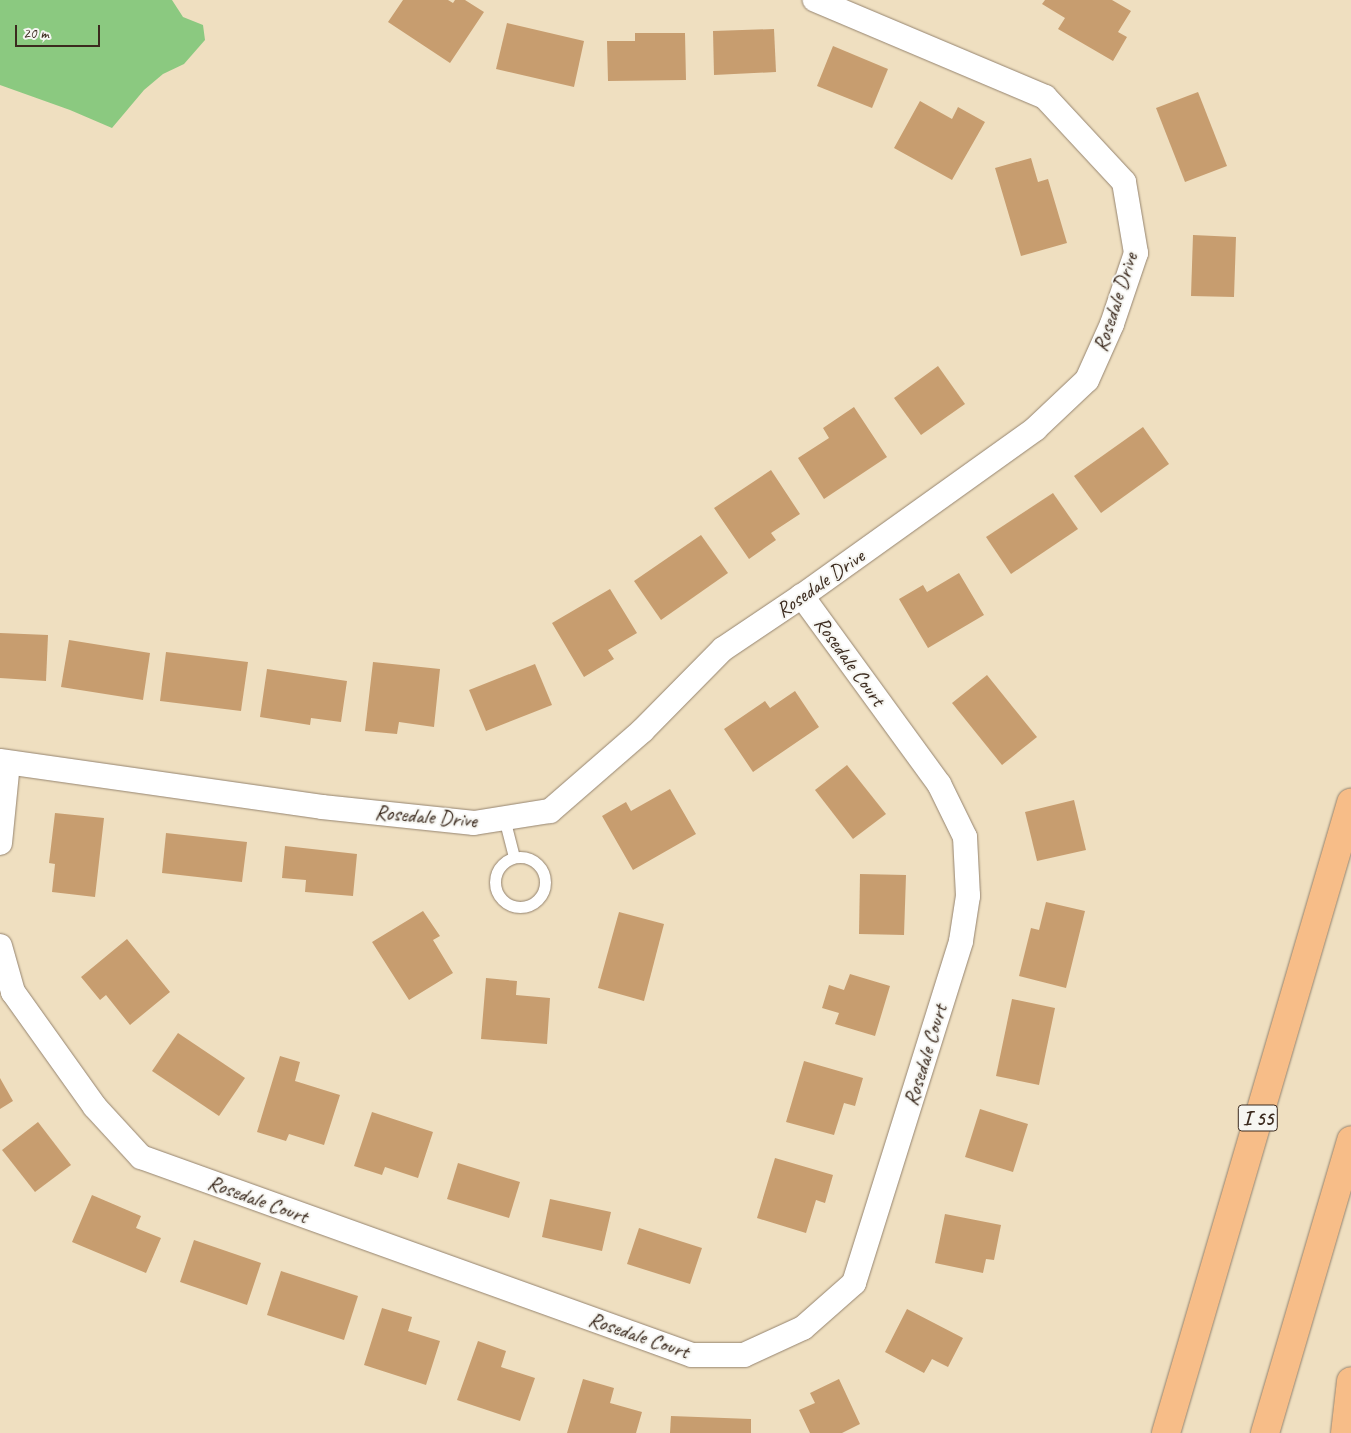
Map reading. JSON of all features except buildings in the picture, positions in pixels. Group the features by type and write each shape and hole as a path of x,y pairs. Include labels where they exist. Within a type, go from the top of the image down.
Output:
{"highway":[{"name":"I 55","path":"1166,1433 1351,803"},
{"path":"1265,1433 1351,1140"},
{"path":"1345,1433 1351,1381"}],"street":[{"name":"Rosedale Drive","path":"4,762 322,807 474,823 550,811 642,731 723,649 802,596 1035,429 1087,380 1112,324 1136,253 1124,182 1045,97 816,0"},
{"name":"Rosedale Court","path":"0,946 13,992 95,1107 141,1157 692,1355 744,1355 803,1328 854,1283 961,941 968,896 965,837 939,784 802,596"},
{"path":"0,843 4,762"}],"lane":[{"path":"504,818 514,857"},
{"path":"514,857 530,858 542,868 545,876 544,892 539,899 525,906 508,904 497,891 495,883 500,867 514,857"}],"green space":[{"path":"0,0 172,0 183,17 203,25 205,40 184,64 163,74 144,90 112,128 70,110 0,85"}]}
